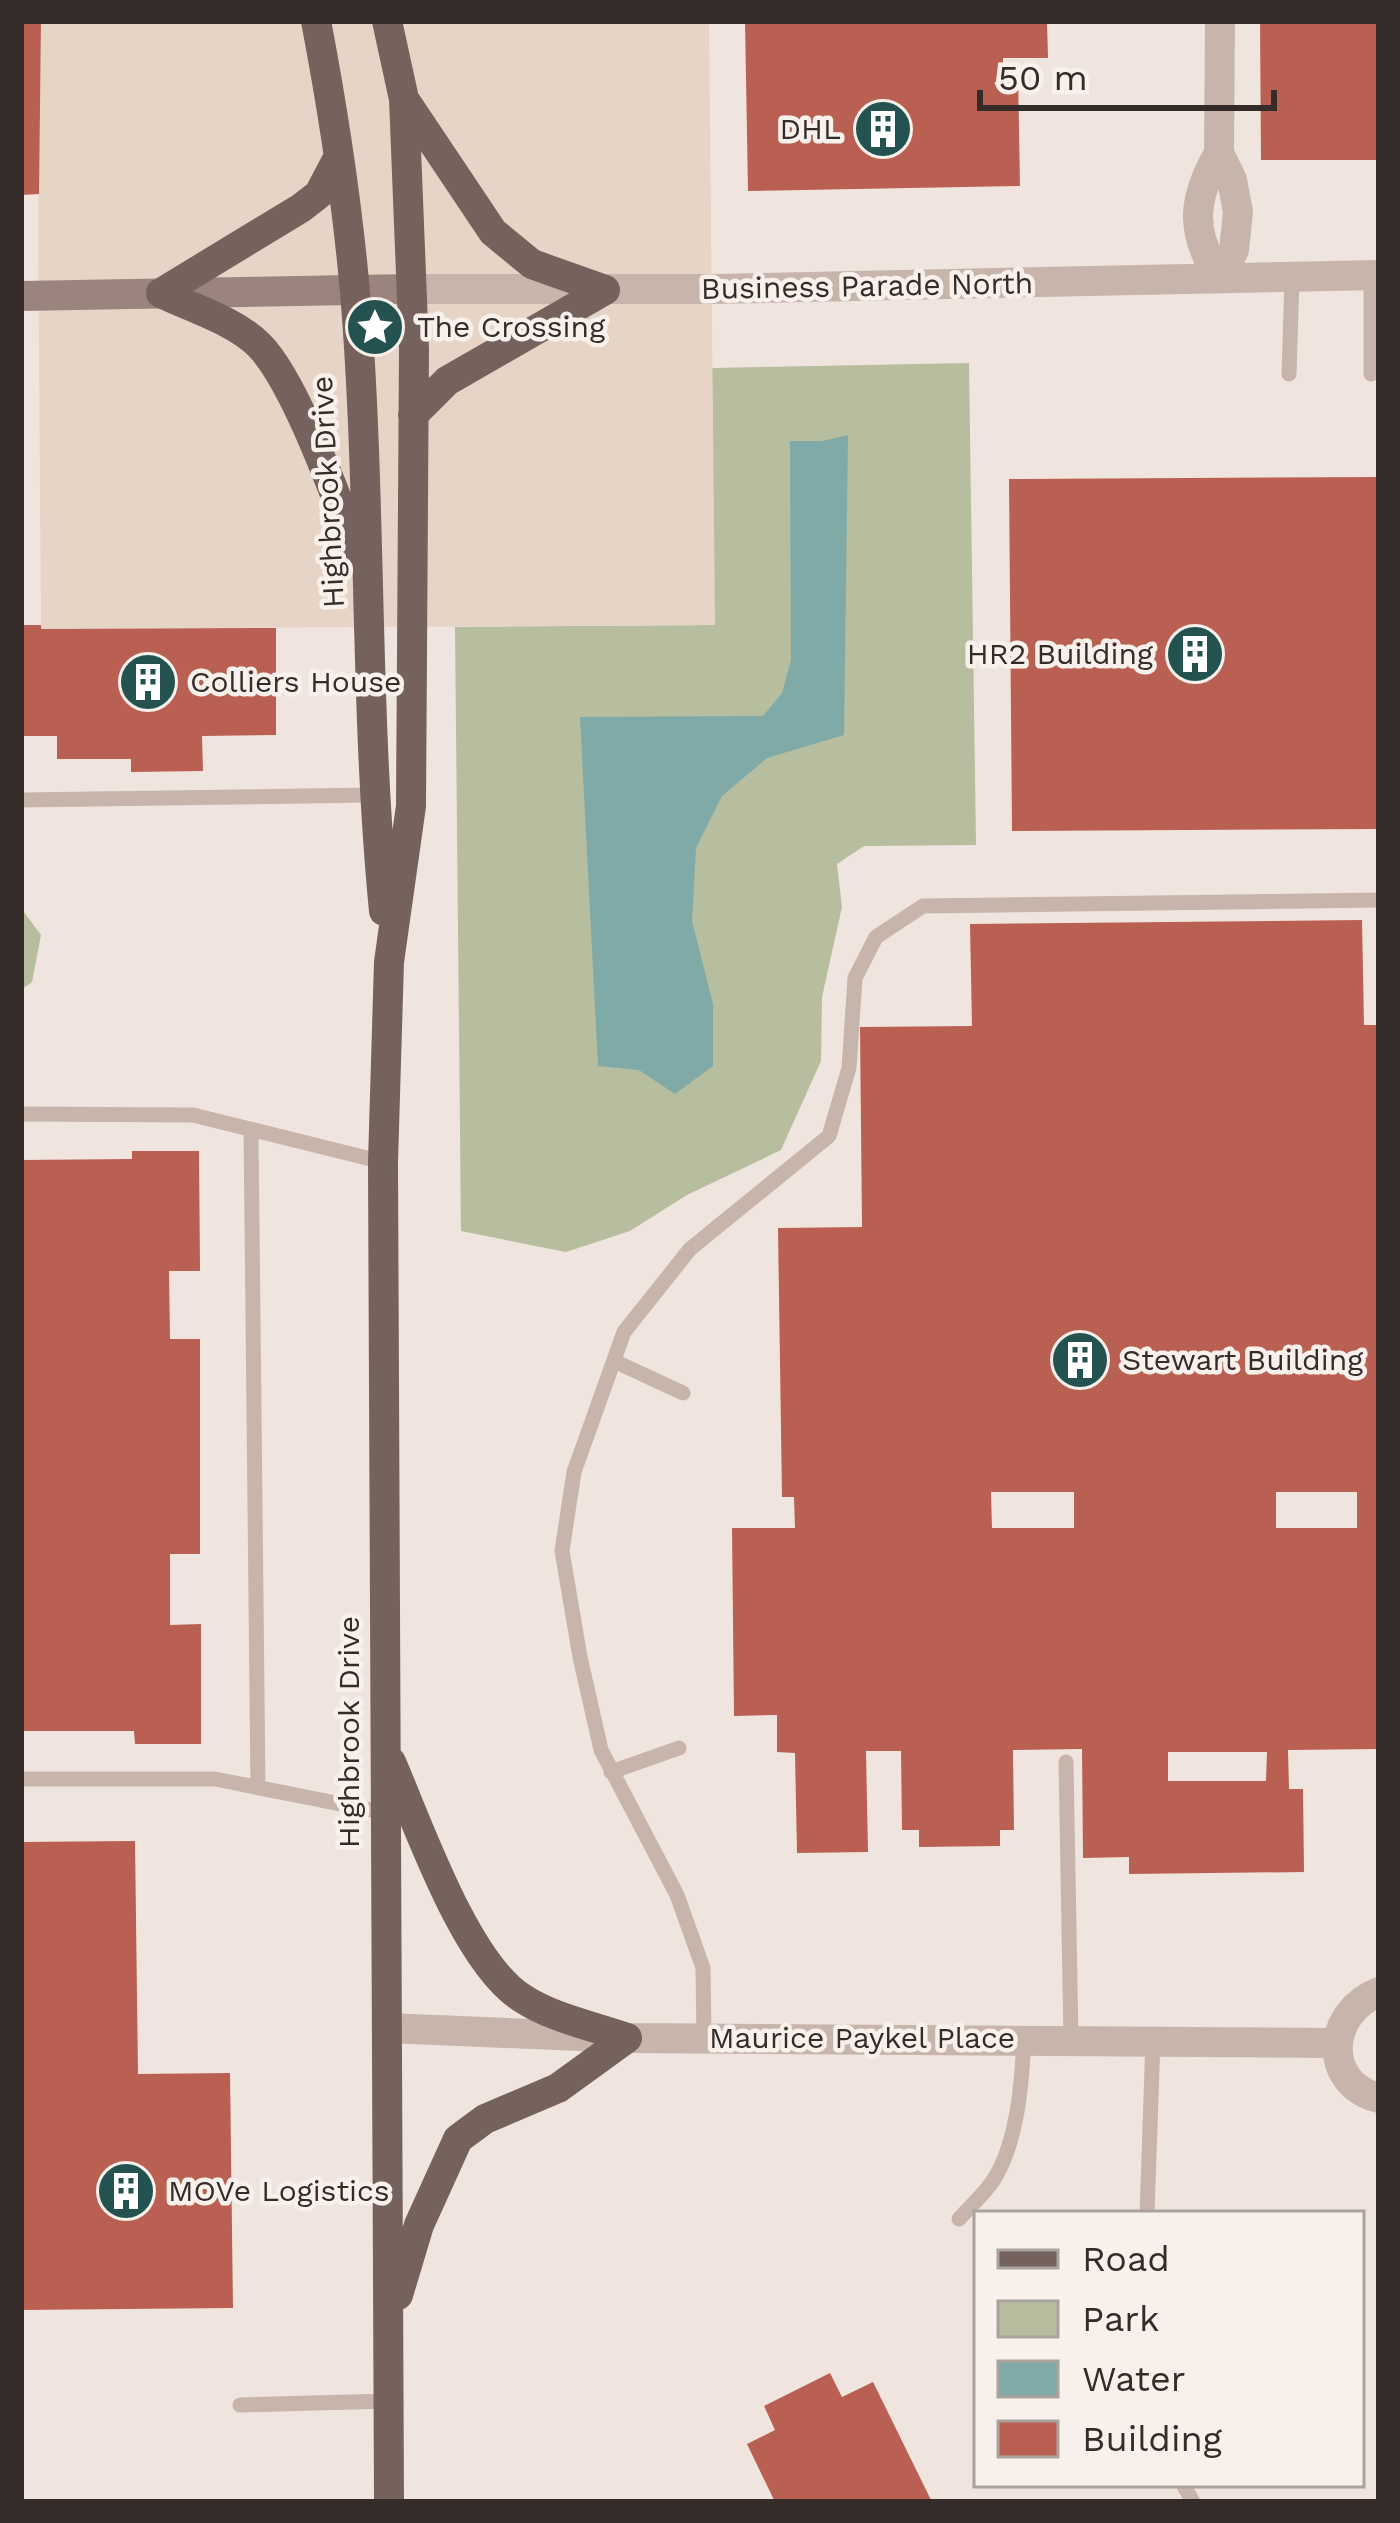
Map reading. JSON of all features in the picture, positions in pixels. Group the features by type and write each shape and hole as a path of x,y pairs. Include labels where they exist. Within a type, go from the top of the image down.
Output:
{"main road":[{"name":"Highbrook Drive","path":"316,21 355,292 369,582 373,795 389,962"},
{"name":"Highbrook Drive","path":"387,21 404,99 413,415 411,806 389,962 383,1162 388,2502"},
{"path":"404,99 494,232 532,264 605,290"},
{"path":"161,293 301,208 319,194 338,158"},
{"name":"Business Parade North","path":"21,296 411,289"},
{"path":"413,415 447,382 605,290"},
{"path":"161,293 248,336 268,356 334,492 369,582"},
{"path":"384,1745 439,1875 498,1978 537,2007 627,2038"},
{"path":"389,2324 418,2225 458,2139 475,2124 558,2088 627,2038"}],"street":[{"path":"1220,21 1219,153 1202,182 1196,212 1202,244 1220,278"},
{"name":"Business Parade North","path":"411,289 605,290 1375,275"},
{"path":"1379,1992 1351,2008 1337,2043 1341,2064 1352,2082 1379,2098"},
{"name":"Maurice Paykel Place","path":"386,2028 627,2038 1337,2043"}],"lane":[{"path":"1370,374 1375,275"},
{"path":"1289,374 1292,277"},
{"path":"21,800 373,795"},
{"path":"704,2037 703,1968 676,1895 601,1750 562,1551 574,1472 625,1332 690,1249 829,1136 849,1068 855,978 876,937 923,905 1379,901"},
{"path":"21,1114 193,1115 383,1162"},
{"path":"251,1130 258,1788"},
{"path":"614,1361 683,1393"},
{"path":"611,1772 679,1748"},
{"path":"1066,1762 1071,2038"},
{"path":"21,1779 215,1779 386,1813"},
{"path":"959,2219 989,2185 1005,2155 1016,2115 1024,2038"},
{"path":"1148,2211 1153,2040"},
{"path":"239,2405 389,2401"}],"green space":[{"path":"969,363 976,845 864,846 837,864 842,907 822,997 821,1061 781,1150 687,1195 630,1231 566,1252 461,1231 455,627 714,625 712,368"},
{"path":"21,908 41,935 32,982 21,990"}],"shaded area":[{"name":"The Crossing","path":"41,21 709,21 715,625 41,629"}],"water":[{"path":"848,435 844,735 767,758 722,796 696,848 692,921 713,1004 713,1066 675,1094 639,1070 598,1066 580,717 763,716 782,693 791,660 790,441"}],"building":[{"path":"21,21 41,21 39,194 21,195"},
{"name":"DHL","path":"745,21 1047,21 1048,58 1003,58 1003,73 1018,72 1020,186 748,191"},
{"path":"1260,21 1379,21 1379,160 1261,160"},
{"name":"HR2 Building","path":"1379,477 1379,829 1012,831 1009,479"},
{"name":"Colliers House","path":"21,625 41,625 41,629 276,628 276,735 202,736 203,771 131,772 131,759 57,759 57,736 21,736"},
{"name":"Stewart Building","path":"1362,920 1364,1025 1379,1025 1379,1749 1288,1750 1289,1789 1303,1789 1304,1872 1129,1874 1129,1857 1083,1858 1082,1749 1013,1750 1014,1830 1000,1830 1000,1846 919,1847 919,1830 902,1830 901,1751 866,1751 868,1852 797,1853 795,1753 777,1752 777,1715 734,1716 732,1528 795,1528 794,1497 782,1497 778,1228 862,1227 860,1027 972,1026 970,924","holes":["991,1492 1074,1492 1074,1528 992,1528","1276,1492 1357,1492 1357,1528 1276,1528","1168,1752 1267,1752 1266,1781 1168,1781"]},
{"path":"132,1151 199,1151 200,1271 169,1271 170,1339 200,1339 200,1554 170,1554 170,1625 201,1624 201,1744 135,1744 134,1731 21,1731 21,1160 132,1159"},
{"name":"MOVe Logistics","path":"135,1841 138,2074 230,2073 233,2308 21,2310 21,1842"},
{"path":"830,2373 842,2397 873,2382 932,2502 775,2502 747,2444 775,2430 764,2406"}],"place":[{"name":"DHL","path":"883,129"},
{"name":"The Crossing","path":"375,327"},
{"name":"HR2 Building","path":"1195,654"},
{"name":"Colliers House","path":"148,682"},
{"name":"Stewart Building","path":"1080,1360"},
{"name":"MOVe Logistics","path":"126,2191"}]}
